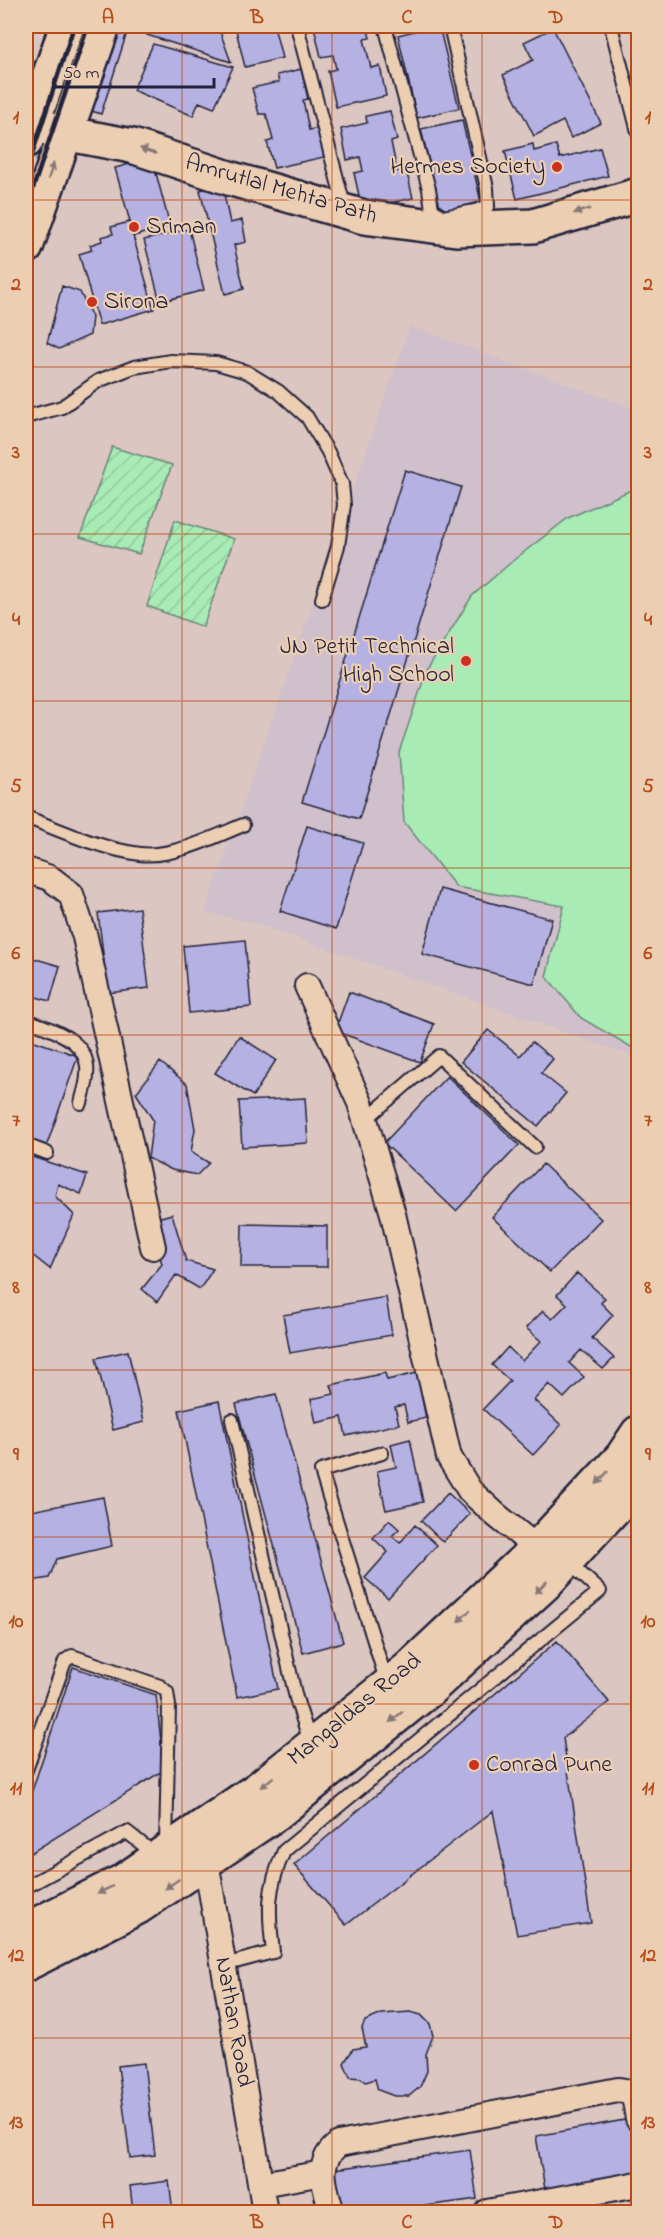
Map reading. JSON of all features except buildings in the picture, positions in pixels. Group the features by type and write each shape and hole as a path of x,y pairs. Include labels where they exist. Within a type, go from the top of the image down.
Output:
{"main road":[{"path":"27,130 67,26"},
{"path":"26,247 103,26"},
{"name":"Amrutlal Mehta Path","path":"27,130 64,133 132,146 232,179 364,218 456,229 533,226 639,195"},
{"name":"Mangaldas Road","path":"26,1930 180,1851 277,1813 428,1691 544,1584 552,1554 639,1433"},
{"name":"Mangaldas Road","path":"26,1964 138,1907 180,1851 639,1483"}],"street":[{"path":"26,870 50,878 71,894 85,937 153,1247"},
{"path":"307,986 360,1102 393,1214 450,1457 470,1491 496,1515 552,1554"},
{"name":"Nathan Road","path":"180,1851 224,1965 265,2212"},
{"path":"332,2212 323,2173 324,2159 330,2150 349,2141 618,2090 627,2090 634,2097 639,2119"},
{"path":"261,2184 323,2173"},
{"path":"487,2212 639,2184"}],"lane":[{"path":"297,26 346,213"},
{"path":"385,26 429,189 432,209 443,217 488,206 487,188 450,26"},
{"path":"611,26 639,132"},
{"path":"26,417 62,407 98,381 134,367 171,361 216,363 247,372 278,391 307,417 328,452 342,484 344,505 338,546 322,599"},
{"path":"26,817 83,839 142,854 168,852 210,839 243,825"},
{"path":"26,1020 63,1034 79,1045 88,1073 81,1103"},
{"path":"365,1120 439,1056 535,1147"},
{"path":"26,1145 47,1153"},
{"path":"232,1420 296,1698 312,1746"},
{"path":"382,1453 321,1472 388,1684"},
{"path":"224,1965 273,1952 268,1909 274,1874 284,1851 600,1591 552,1554"},
{"path":"26,1770 65,1661 72,1656 160,1686 167,1692 180,1851 127,1832 26,1887"}],"shaded area":[{"name":"JN Petit Technical High School","path":"410,326 638,410 638,1058 253,923 205,912"}],"green space":[{"path":"112,447 172,465 139,554 80,537"},
{"path":"638,487 638,1051 581,1018 546,976 564,906 456,887 404,822 399,752 428,667 472,596 568,518"},
{"path":"175,520 234,539 203,627 147,606"}],"railway":[{"path":"26,173 74,26"},
{"path":"26,209 88,26"}],"place":[{"name":"Hermes Society","path":"557,167"},
{"name":"Sriman","path":"134,227"},
{"name":"Sirona","path":"92,302"},
{"name":"JN Petit Technical High School","path":"466,661"},
{"name":"Conrad Pune","path":"474,1765"}]}
